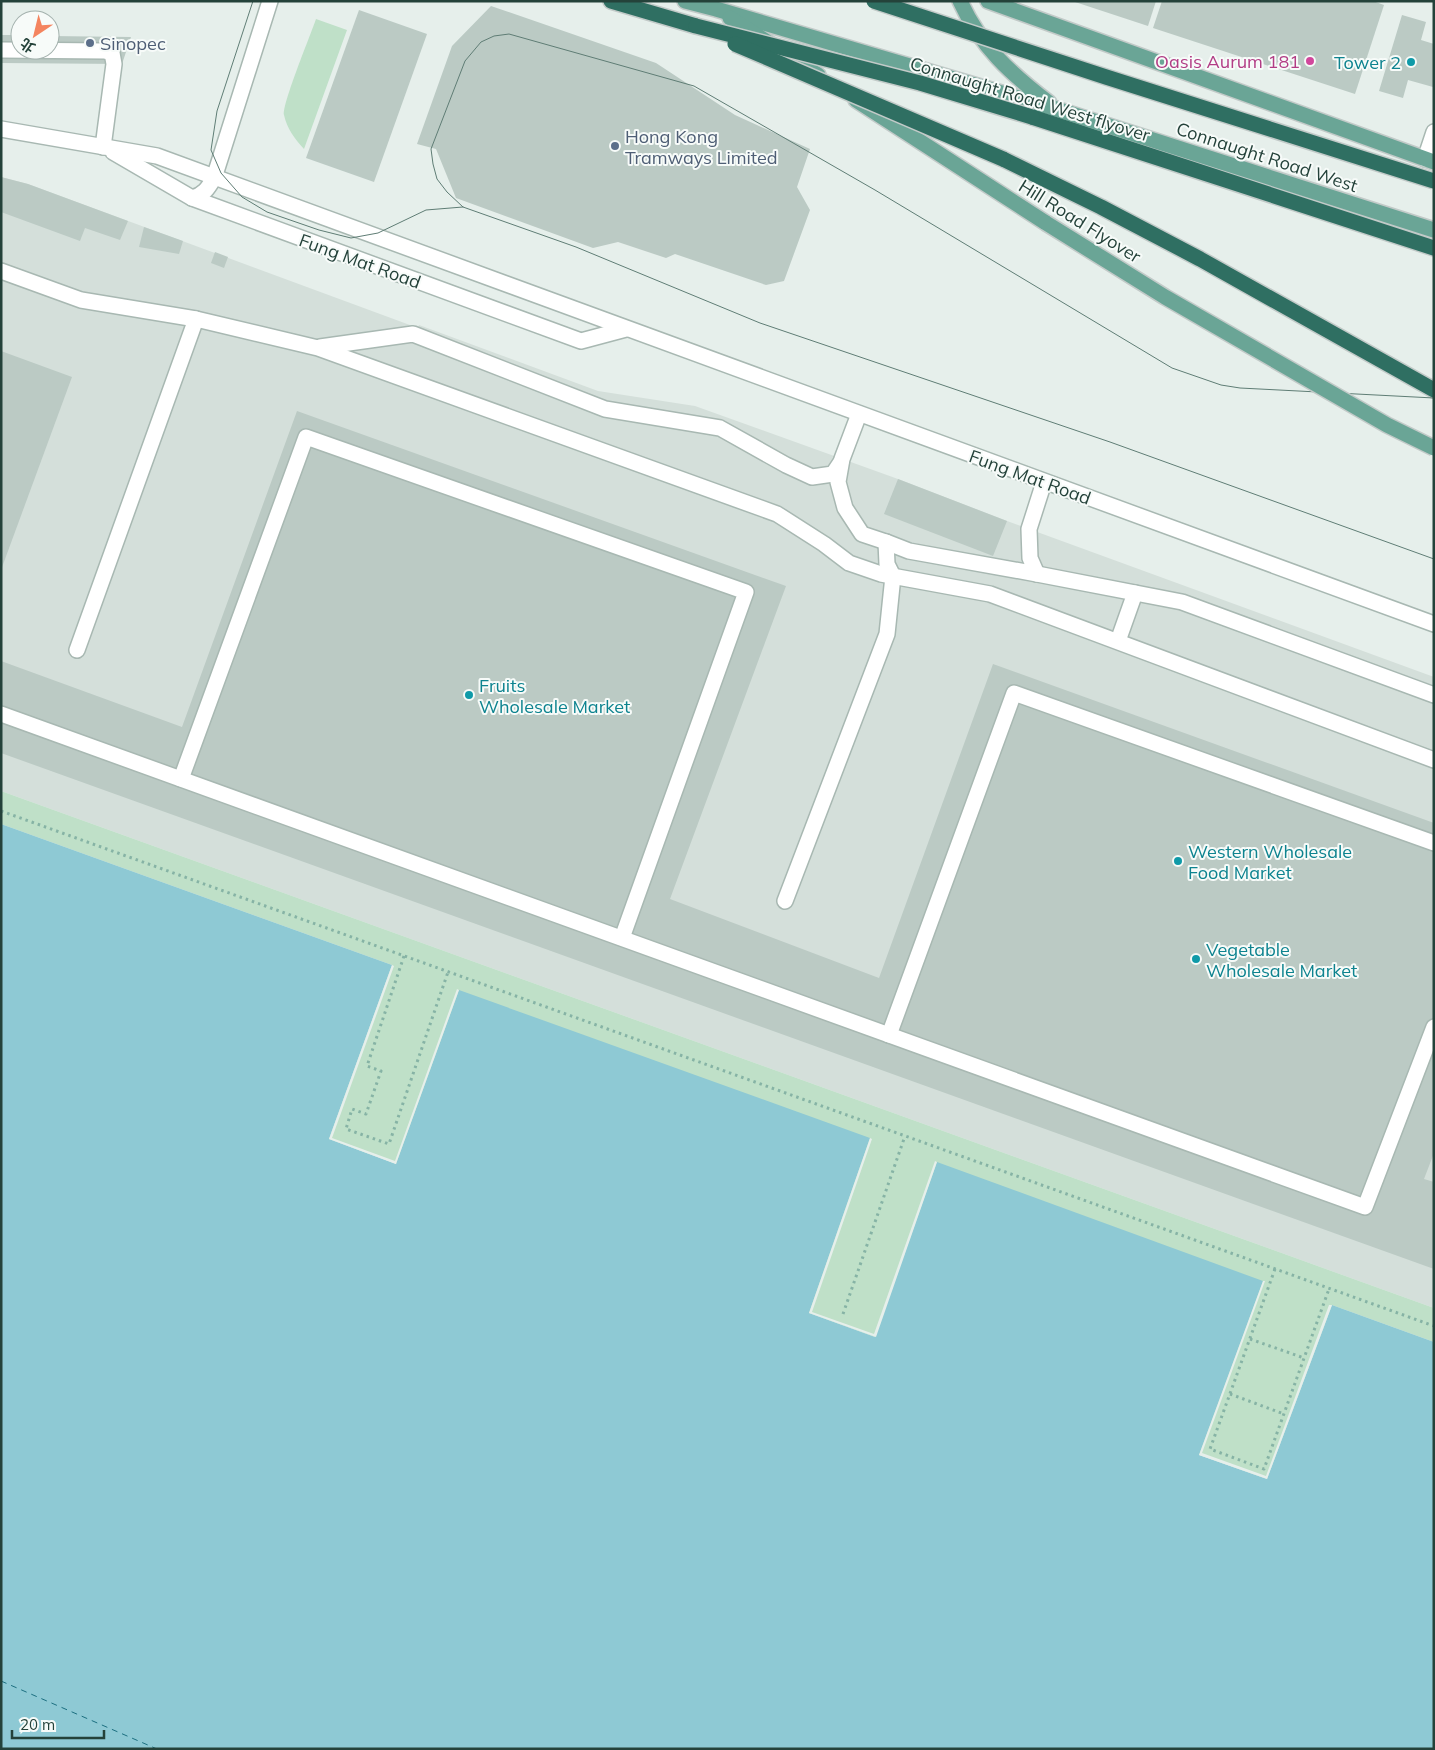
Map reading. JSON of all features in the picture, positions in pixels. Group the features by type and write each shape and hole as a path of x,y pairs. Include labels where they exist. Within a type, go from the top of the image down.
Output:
{"highway":[{"name":"Connaught Road West flyover","path":"611,1 696,26 930,86 1032,117 1434,248"},
{"path":"874,1 1434,181"},
{"path":"696,26 1003,159 1102,206 1434,390"}],"main road":[{"name":"Connaught Road West","path":"685,1 1056,109 1434,230"},
{"path":"960,1 969,21 992,53 1019,80 1056,109"},
{"path":"988,1 1429,160"},
{"name":"Hill Road Flyover","path":"716,9 1046,223 1173,301 1387,425 1434,448"}],"street":[{"path":"192,198 200,196 208,189 214,178 270,1"},
{"path":"1,50 105,51 112,53 114,64 103,146"},
{"name":"Fung Mat Road","path":"1,129 157,156 1434,624"},
{"path":"1429,160 1434,132"},
{"name":"Fung Mat Road","path":"103,146 192,198 581,342 626,329"},
{"path":"1,270 81,300 196,319 318,348 777,514 850,563 881,574 990,594 1434,760"},
{"path":"77,650 196,319"},
{"path":"318,348 414,334 605,409 720,428 786,465 812,477 833,474 842,460"},
{"path":"859,414 842,460 838,482 845,508 862,534 909,551 1182,602 1434,695"},
{"path":"181,779 306,437 746,592 622,938"},
{"path":"1037,574 1030,558 1029,529 1044,482"},
{"path":"786,901 887,634 893,576 886,564 886,542"},
{"path":"1118,641 1135,593"},
{"path":"890,1035 1014,692 1434,843"},
{"path":"1,714 1365,1207 1434,1027"}],"path":[{"path":"1,812 1434,1326"},
{"path":"404,956 367,1066 381,1071 366,1114 352,1109 346,1129 389,1144 448,972"},
{"path":"844,1314 905,1136"},
{"path":"1275,1269 1210,1449 1228,1456 1264,1469 1329,1289"},
{"path":"1250,1339 1304,1358"},
{"path":"1230,1394 1284,1414"}],"shaded area":[{"name":"Western Wholesale Food Market","path":"1,177 28,184 418,328 419,325 598,391 695,406 1434,677 1434,1308 1,791"}],"green space":[{"path":"316,19 347,30 304,149 289,129 284,115 292,84"},
{"path":"1,791 1434,1308 1434,1342 1332,1305 1267,1479 329,1139 392,965 1,824"}],"water":[{"path":"1,824 392,965 329,1139 396,1164 459,990 870,1138 809,1313 875,1337 937,1162 1263,1281 1199,1455 1267,1479 1332,1305 1434,1342 1434,1749 1,1749"}],"pier":[{"path":"392,965 394,966 332,1138 395,1161 457,989 459,990 396,1164 329,1139"},
{"path":"870,1138 872,1139 812,1312 874,1334 935,1161 937,1162 876,1337 809,1313"},
{"path":"1263,1281 1265,1281 1202,1453 1266,1476 1329,1305 1332,1305 1267,1479 1199,1455"}],"building":[{"path":"1072,1 1156,1 1148,26"},
{"name":"Oasis Aurum 181","path":"1162,1 1373,1 1384,5 1355,94 1153,28"},
{"name":"Hong Kong Tramways Limited","path":"491,6 656,63 735,115 810,149 797,187 810,210 784,281 766,285 675,254 666,258 618,242 593,248 456,198 436,149 417,144 452,46"},
{"path":"359,10 427,34 374,182 306,158"},
{"name":"Tower 2","path":"1402,15 1426,22 1421,40 1434,44 1433,87 1408,80 1403,98 1379,91"},
{"name":"Sinopec","path":"1,35 10,35 10,60 60,60 60,36 131,37 122,64 1,63"},
{"path":"1,177 28,184 128,221 120,240 85,228 80,241 1,212"},
{"path":"144,227 183,241 179,254 139,247"},
{"path":"215,252 228,257 224,268 211,263"},
{"path":"1,351 72,377 1,570"},
{"name":"Western Wholesale Food Market","path":"297,411 786,586 670,899 879,978 993,664 1434,823 1434,1153 1424,1179 1434,1182 1434,1269 1,753 1,661 182,727"},
{"path":"898,479 1007,521 993,556 884,514"}],"ferry route":[{"path":"1,1681 157,1749"}],"tram line":[{"path":"253,1 217,111 211,150 221,173 242,197 267,212 319,230 351,238 378,233 426,210 463,207"},
{"path":"1434,398 1240,388 1221,385 1172,368 875,190 694,86 509,34 494,36 481,42 465,61 431,149 437,179 447,192 463,207 576,247 760,323 1110,442 1434,559"}],"place":[{"name":"Sinopec","path":"90,43"},
{"name":"Oasis Aurum 181","path":"1310,61"},
{"name":"Tower 2","path":"1411,62"},
{"name":"Hong Kong Tramways Limited","path":"615,146"},
{"name":"Fruits Wholesale Market","path":"469,695"},
{"name":"Western Wholesale Food Market","path":"1178,861"},
{"name":"Vegetable Wholesale Market","path":"1196,959"}]}
